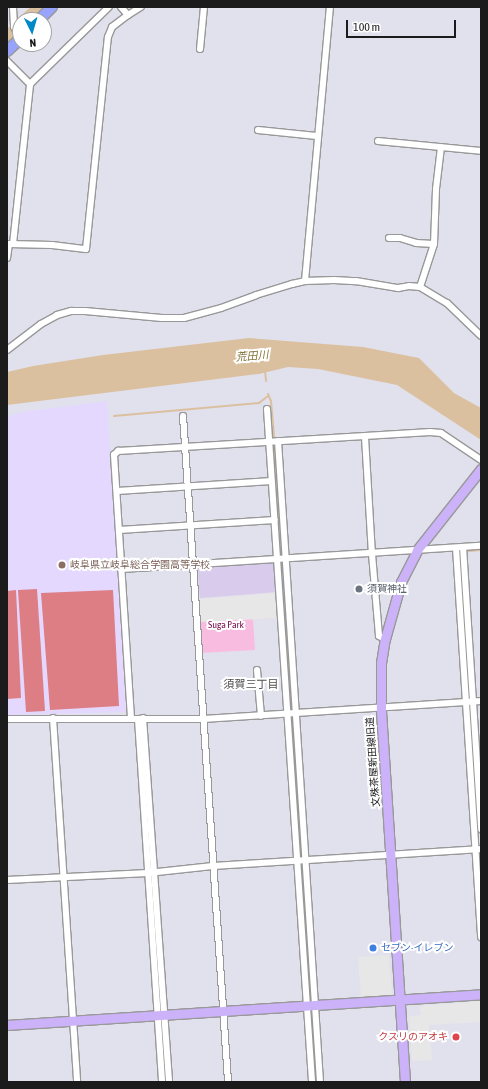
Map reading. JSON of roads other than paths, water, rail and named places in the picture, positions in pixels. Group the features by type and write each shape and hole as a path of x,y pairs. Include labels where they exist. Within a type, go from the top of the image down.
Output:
{"street":[{"path":"10,19 13,7"},
{"path":"7,258 30,84 109,7"},
{"path":"121,7 128,15"},
{"path":"10,243 52,245 86,249 108,37 112,27 141,7"},
{"path":"200,49 204,7"},
{"path":"305,281 317,136 330,7"},
{"path":"7,60 30,84"},
{"path":"258,130 317,136"},
{"path":"378,141 481,151"},
{"path":"420,287 434,244 441,147"},
{"path":"389,238 400,238 416,243 434,244"},
{"path":"7,350 41,324 57,315 71,311 162,318 184,318 209,312 256,295 305,281 334,280 356,281 398,288 409,286 420,287 447,303 481,336"},
{"path":"267,409 298,861 311,1006 320,1082"},
{"path":"183,416 228,1082"},
{"path":"131,718 114,455 118,451 430,432 441,433 481,460"},
{"path":"365,437 372,554 379,636 385,639"},
{"path":"278,442 306,861 312,1082"},
{"name":"文殊茶屋新田線旧道","path":"405,1082 381,707 381,663 385,639 401,582 417,550 428,533 481,469"},
{"path":"117,491 272,481"},
{"path":"119,530 190,524 274,520"},
{"path":"121,569 481,546"},
{"path":"463,547 481,829"},
{"path":"456,548 465,702 478,849 481,937"},
{"path":"257,670 261,716"},
{"path":"7,719 203,719 481,701"},
{"path":"53,718 62,876 77,1082"},
{"path":"141,719 161,1016 169,1082"},
{"path":"7,880 151,872 213,866 478,849"},
{"path":"7,1026 481,994"},
{"path":"161,1016 162,1082"}],"water":[{"name":"荒田川","path":"249,338 363,347 419,358 454,393 481,408 481,440 397,385 318,369 288,367 259,374 7,405 7,372 33,366 103,355"}],"waterway":[{"path":"34,12 39,7"},
{"path":"7,37 12,32"},
{"path":"265,371 266,381"},
{"path":"268,394 271,401 274,439"},
{"path":"114,416 259,403 268,396"},
{"path":"274,446 281,556"},
{"path":"468,551 481,550"},
{"path":"460,560 469,694"},
{"path":"282,563 290,674"},
{"path":"291,692 292,709"},
{"path":"470,709 478,841"},
{"path":"292,717 302,858"},
{"path":"479,854 481,884"},
{"path":"302,865 311,998"},
{"path":"312,1013 317,1082"}],"place":[{"name":"岐阜県立岐阜総合学園高等学校","path":"62,565"},
{"name":"須賀神社","path":"359,589"},
{"name":"セブン-イレブン","path":"373,948"},
{"name":"クスリのアオキ","path":"456,1037"}],"district":[{"name":"須賀三丁目","path":"251,684"}],"park label":[{"name":"Suga Park","path":"226,625"}]}
